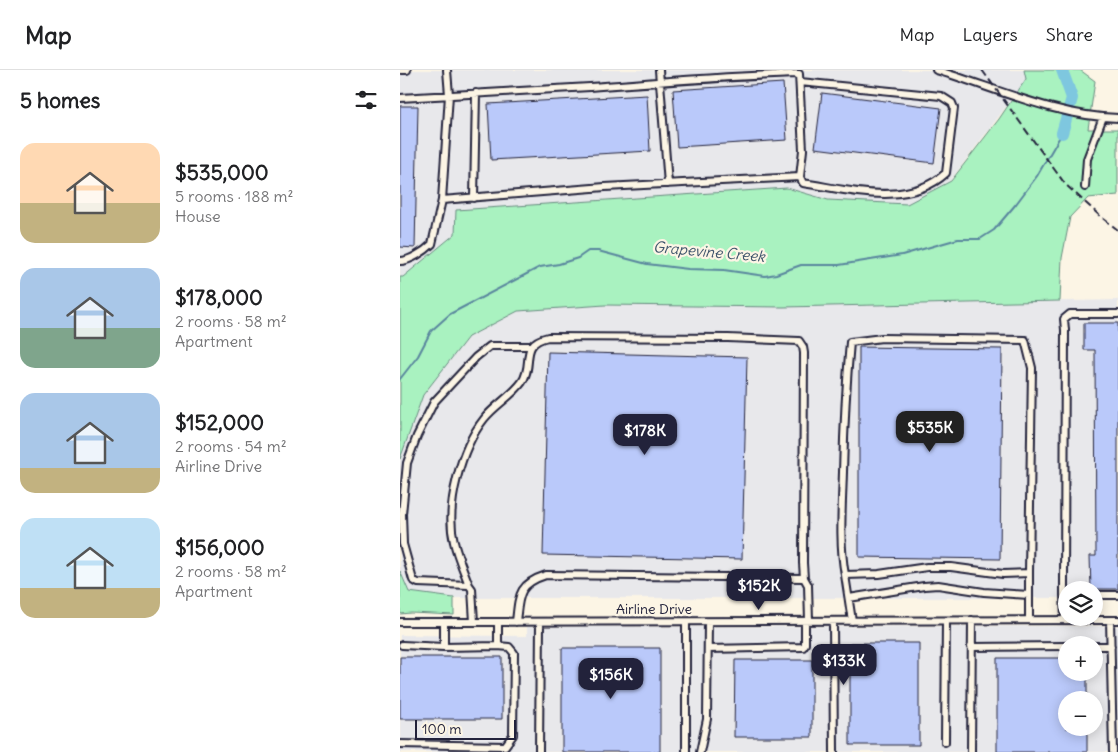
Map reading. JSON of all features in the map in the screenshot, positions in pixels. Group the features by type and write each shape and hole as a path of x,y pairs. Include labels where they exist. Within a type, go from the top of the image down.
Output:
{"street":[{"path":"400,70 407,70"},
{"path":"400,262 427,249 432,244 442,200 449,95 447,70"},
{"path":"659,70 668,184"},
{"path":"936,70 1043,106 1086,115 1118,118"},
{"path":"400,98 799,72 803,150 800,177 803,183 898,195 921,190 936,183 946,173 954,108 952,103 941,96 800,82"},
{"path":"474,198 476,94"},
{"path":"1085,187 1087,159 1103,117"},
{"path":"442,200 605,187 800,177"},
{"path":"1065,581 1064,319 1070,314 1118,314"},
{"path":"469,585 418,583 413,580 403,544 402,514 407,463 417,436 434,402 476,357 490,346 530,346 538,340 548,337 746,338 799,341 804,353 802,563 804,578 808,585 805,644 803,647 708,649"},
{"path":"852,621 841,555 846,385 850,342 882,338 1025,340 1032,368 1029,620"},
{"path":"474,622 472,590 454,542 452,518 456,479 463,456 483,420 522,382 526,371 530,346"},
{"path":"845,575 879,574 927,567 951,567 1003,574 1029,573"},
{"path":"516,622 518,599 523,588 532,579 546,575 804,578"},
{"path":"849,598 938,585 1029,596"},
{"path":"1103,595 1118,595"},
{"path":"971,752 972,620"},
{"name":"Airline Drive","path":"400,622 1058,620"},
{"name":"Airline Drive","path":"1103,620 1118,620"},
{"path":"1110,620 1113,752"},
{"path":"833,621 834,752"},
{"path":"945,742 946,621"},
{"path":"444,622 444,647"},
{"path":"498,622 498,646"},
{"path":"539,752 540,622"},
{"path":"686,622 686,752"},
{"path":"700,752 707,719 708,622"},
{"path":"400,744 505,746 513,735 514,653 509,647 402,645"},
{"path":"971,647 1058,646"},
{"path":"1103,646 1110,646"}],"shaded area":[{"path":"400,70 1024,70 1027,79 950,181 907,204 828,200 787,188 456,210 455,234 403,277 400,277"},
{"path":"1118,300 1118,598 1103,598 1103,581 1058,581 1058,598 454,598 409,592 400,571 400,459 423,395 468,337 518,311 605,305 783,307"},
{"path":"1118,626 1118,752 400,752 400,635 527,636 527,627"}],"green space":[{"path":"1024,70 1080,70 1095,81 1088,129 1118,129 1118,195 1088,198 1070,217 1062,258 1060,301 783,307 605,305 518,311 468,337 423,395 400,459 400,277 403,277 455,234 456,210 787,188 828,200 907,204 951,181 999,119 1026,79"},
{"path":"400,571 409,592 454,598 454,615 400,614"}],"building":[{"path":"783,83 787,140 677,147 673,90"},
{"path":"822,93 941,108 934,163 815,148"},
{"path":"647,95 650,151 491,160 488,104"},
{"path":"400,106 418,106 415,248 400,247"},
{"path":"1084,323 1118,323 1118,589 1103,589 1103,581 1091,581 1090,556 1096,556 1095,350 1084,350"},
{"path":"859,347 1002,349 1000,559 859,557"},
{"path":"548,352 747,357 742,559 543,555"},
{"path":"850,643 919,643 919,745 850,745"},
{"path":"562,648 660,648 660,752 562,752"},
{"path":"400,657 502,657 502,719 400,719"},
{"path":"997,658 1058,658 1058,681 1087,681 1087,691 1058,691 1058,736 1087,736 1087,752 997,752"},
{"path":"735,660 812,660 812,737 734,737"}],"waterway":[{"name":"Grapevine Creek","path":"1062,70 1072,98 1062,133"},
{"name":"Grapevine Creek","path":"400,379 418,356 431,331 450,314 540,267 578,258 588,251 598,251 647,264 688,269 724,270 765,276 801,265 839,265 902,255 958,239 980,239 994,230 1016,204 1037,176 1062,133"}],"railway":[{"path":"982,70 1065,184 1118,230"}]}
